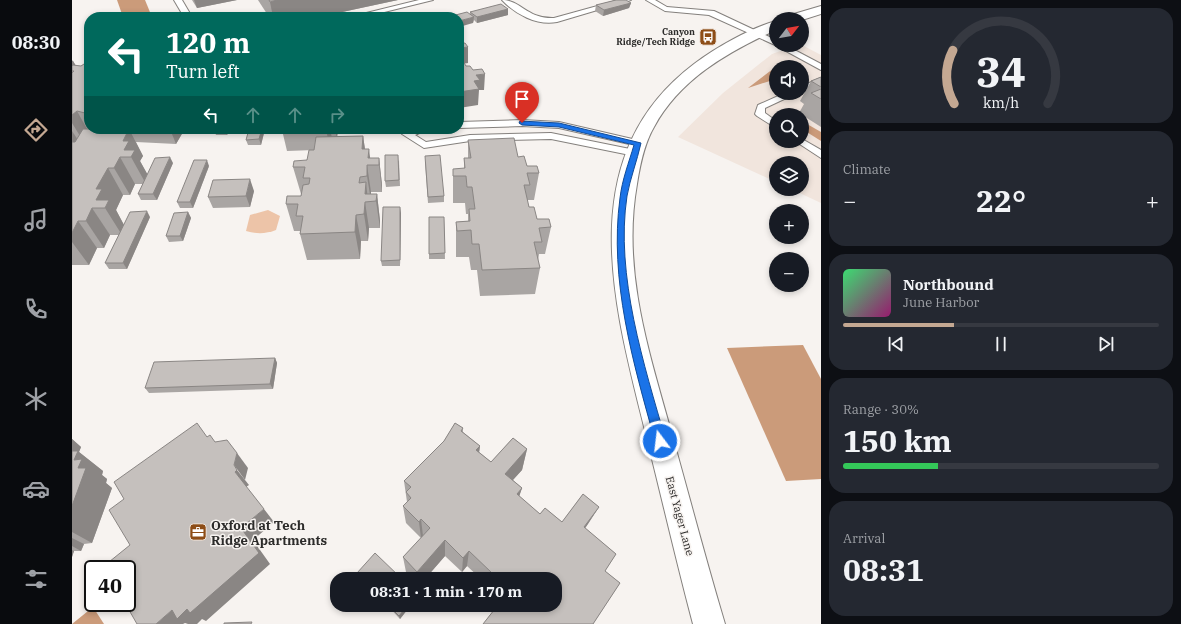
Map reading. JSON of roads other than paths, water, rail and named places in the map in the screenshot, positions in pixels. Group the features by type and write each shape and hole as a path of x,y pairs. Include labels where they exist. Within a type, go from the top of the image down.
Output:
{"street":[{"path":"809,13 819,9"},
{"name":"East Yager Lane","path":"710,624 645,388 623,291 620,240 624,196 636,148 648,122 664,100 692,71 715,54 769,28"}],"lane":[{"path":"178,0 185,12"},
{"path":"376,12 429,0"},
{"path":"506,0 530,18 543,21 554,20 627,0"},
{"path":"650,0 665,9 711,13 769,39"},
{"path":"792,52 807,60"},
{"path":"809,61 821,56"},
{"path":"809,61 821,67"},
{"path":"809,86 821,81"},
{"path":"769,120 760,114 762,107 778,100"},
{"path":"464,125 522,123 559,125 636,148"},
{"path":"407,134 424,145 470,138 551,136 636,148"},
{"path":"809,147 821,155"}],"place":[{"name":"Canyon Ridge/Tech Ridge","path":"708,37"},
{"name":"Oxford at Tech Ridge Apartments","path":"198,532"}]}
